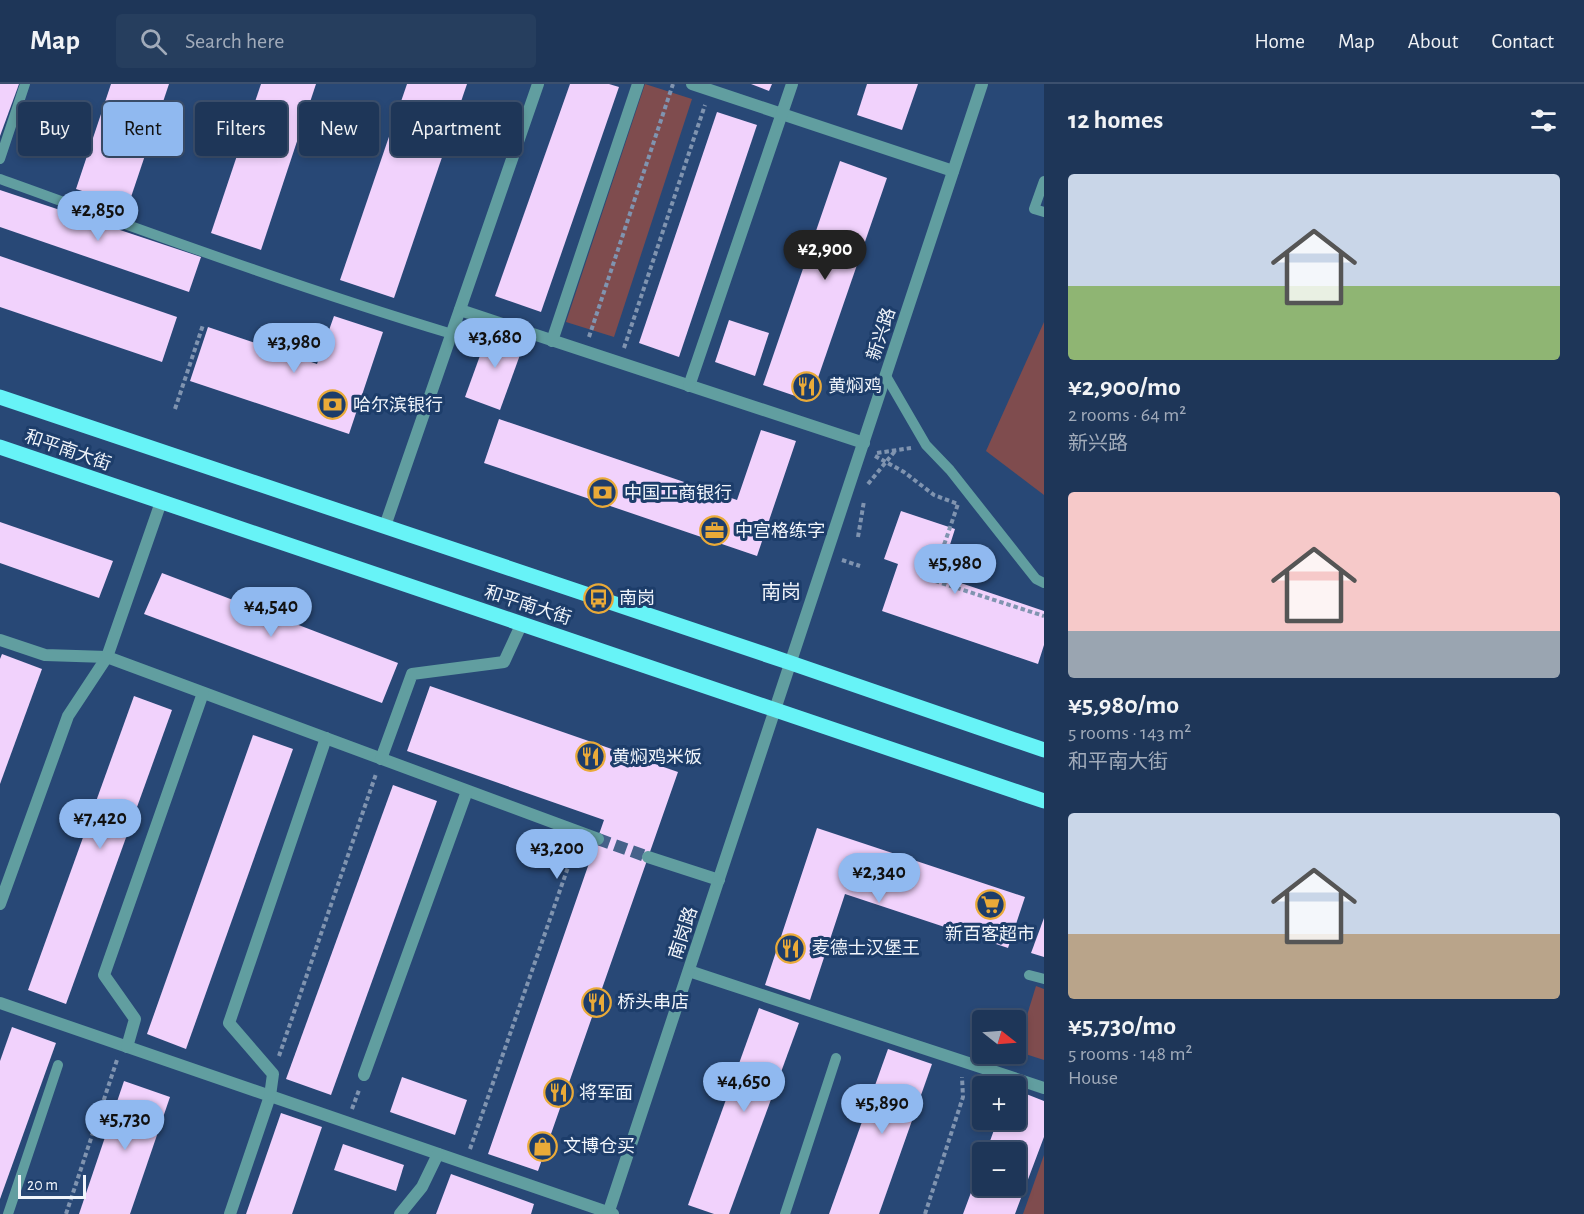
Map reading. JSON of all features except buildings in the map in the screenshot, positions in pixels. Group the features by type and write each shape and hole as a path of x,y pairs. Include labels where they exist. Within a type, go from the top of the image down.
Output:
{"main road":[{"name":"和平南大街","path":"0,397 1044,750"},
{"name":"和平南大街","path":"0,447 1044,801"}],"street":[{"path":"385,526 538,84"},
{"path":"552,341 638,84"},
{"path":"692,84 953,171"},
{"path":"689,386 792,84"},
{"name":"新兴路","path":"791,663 982,84"},
{"path":"460,310 864,443"},
{"path":"0,904 68,716 107,657 161,502"},
{"path":"381,759 412,674 504,662 522,623"},
{"path":"0,640 45,655 107,657 598,839"},
{"name":"南岗路","path":"610,1213 791,663"},
{"path":"125,1046 135,1019 104,975 203,693"},
{"path":"230,1214 270,1096 273,1074 229,1023 326,738"},
{"path":"364,1075 467,791"},
{"path":"648,857 719,880"},
{"path":"689,971 1044,1088"},
{"path":"0,1003 610,1213"},
{"path":"400,1214 423,1187 438,1154"}],"lane":[{"path":"0,159 25,84"},
{"path":"0,179 333,296 452,334"},
{"path":"1044,181 1034,208 1044,212"},
{"path":"886,376 926,445 950,470 1036,579 1044,583"},
{"path":"1029,975 1044,979"},
{"path":"785,1214 836,1058"},
{"path":"8,1214 58,1065"}],"path":[{"path":"584,351 673,84"},
{"path":"619,363 710,90"},
{"path":"175,409 203,325"},
{"path":"926,445 871,454 904,472 934,495 958,504 932,580 1044,616"},
{"path":"866,487 895,451"},
{"path":"273,1074 381,759"},
{"path":"465,1163 580,832"},
{"path":"66,1214 125,1046"},
{"path":"925,1214 963,1097 959,1060"},
{"path":"348,1123 364,1075"}],"shaded area":[{"path":"645,84 692,99 614,337 566,322"},
{"path":"1044,322 1044,495 986,451"},
{"path":"1036,986 1044,989 1044,1060 1026,1054 1026,1018"},
{"path":"1044,1155 1044,1214 1023,1214"}],"tunnel":[{"path":"598,839 648,857"}],"place":[{"name":"黄焖鸡","path":"807,386"},
{"name":"哈尔滨银行","path":"332,405"},
{"name":"中国工商银行","path":"603,493"},
{"name":"中宫格练字","path":"714,531"},
{"name":"南岗","path":"598,598"},
{"name":"黄焖鸡米饭","path":"591,757"},
{"name":"新百客超市","path":"990,905"},
{"name":"麦德士汉堡王","path":"791,948"},
{"name":"桥头串店","path":"596,1002"},
{"name":"将军面","path":"558,1093"},
{"name":"文博仓买","path":"542,1146"}],"district":[{"name":"南岗","path":"781,592"}]}
